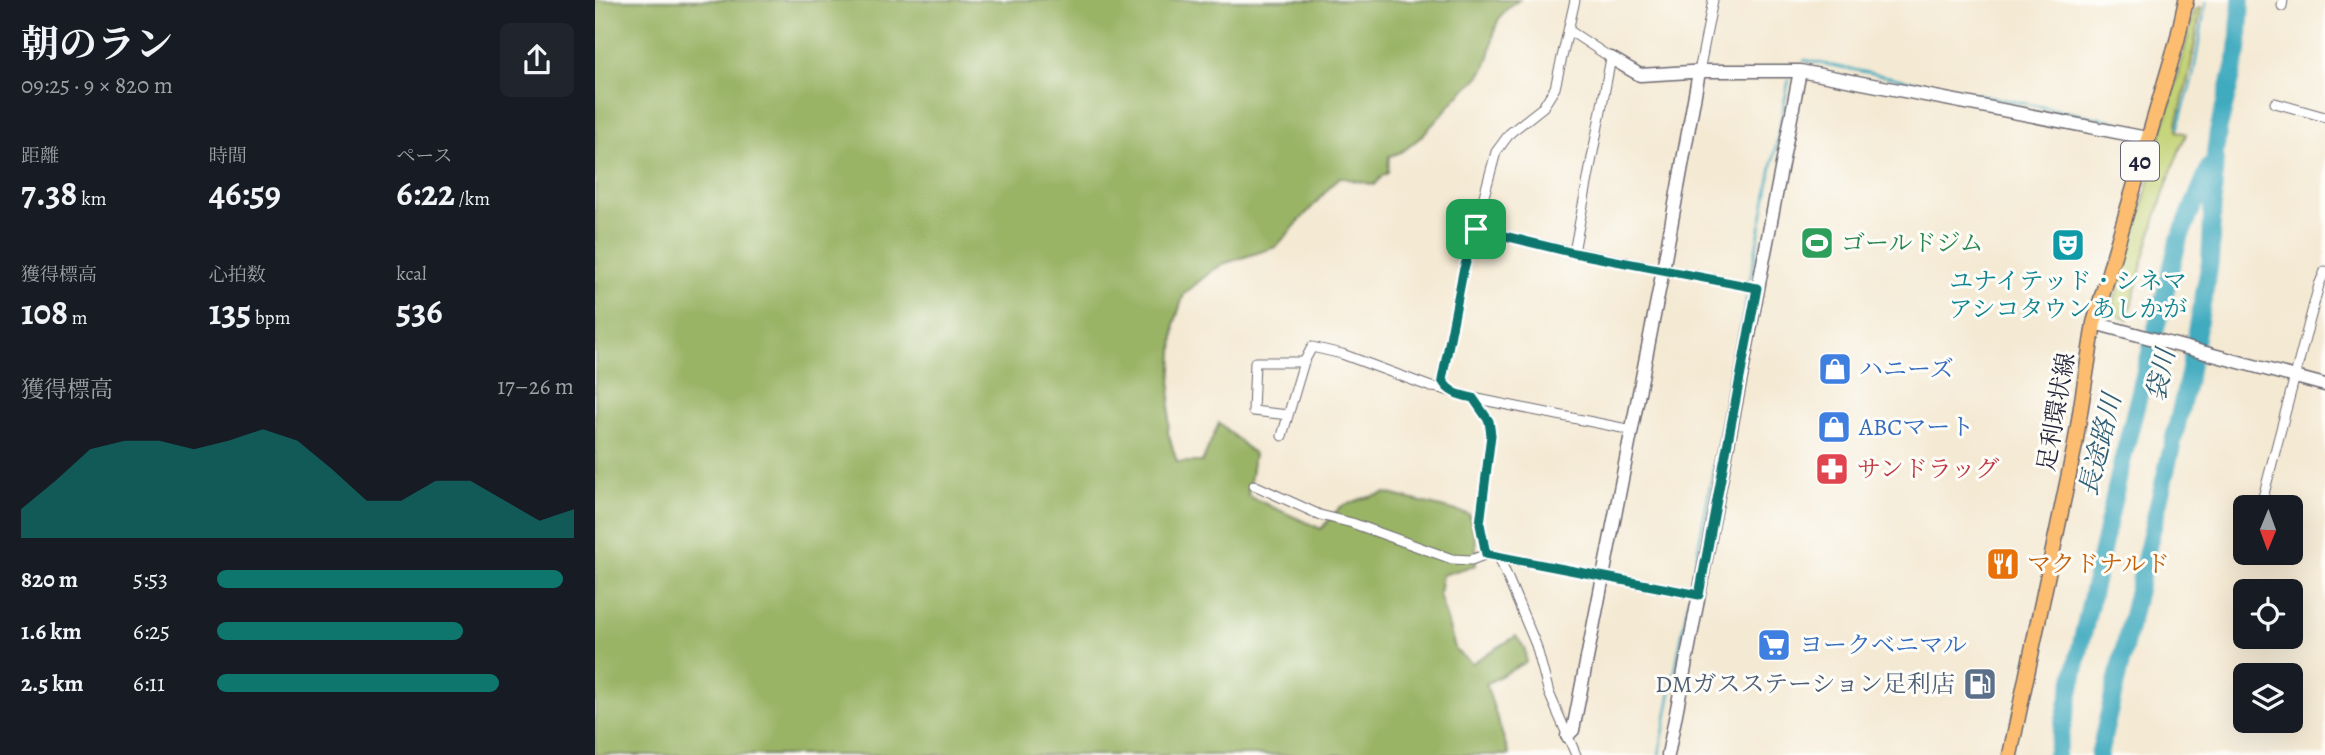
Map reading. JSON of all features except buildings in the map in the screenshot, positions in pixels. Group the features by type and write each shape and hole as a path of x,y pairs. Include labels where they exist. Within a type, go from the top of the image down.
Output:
{"main road":[{"name":"足利環状線","path":"2010,755 2075,445 2094,323 2177,41 2186,0"}],"street":[{"path":"1446,388 1442,380 1443,372 1463,272 1498,148 1510,133 1538,112 1550,97 1559,79 1575,0"},
{"path":"1567,736 1573,730 1713,0"},
{"path":"1570,31 1640,75 1800,71 2147,138"},
{"path":"1574,253 1611,58"},
{"path":"1668,755 1800,71"},
{"path":"2275,103 2325,117"},
{"path":"1476,229 1574,253 1757,288"},
{"path":"2264,495 2325,271"},
{"path":"2094,323 2325,385"},
{"path":"1282,436 1304,362 1310,349 1317,347 1431,387 1446,388 1458,395 1632,430"},
{"path":"1288,415 1253,411 1255,362 1304,362"},
{"path":"1473,398 1489,421 1491,435 1480,524 1486,554"},
{"path":"1254,485 1320,515 1352,523 1452,559 1471,560 1486,554 1699,595"},
{"path":"1499,557 1536,645 1549,693 1576,755"}],"green space":[{"path":"595,0 1519,0 1502,14 1498,21 1482,73 1418,139 1399,153 1389,156 1388,173 1374,185 1339,177 1276,247 1223,264 1184,294 1175,322 1168,433 1177,462 1202,462 1219,423 1254,454 1248,496 1321,529 1340,507 1386,493 1469,514 1476,542 1476,565 1442,575 1439,594 1456,651 1472,663 1516,636 1525,649 1526,662 1486,684 1509,755 595,755"},
{"path":"2201,8 2190,71 2177,123 2177,131 2186,134 2153,225 2128,319 2119,317 2114,302 2195,10"}],"waterway":[{"name":"袋川","path":"2099,755 2189,374 2210,262 2215,154 2238,51 2241,0"},
{"path":"2178,127 2193,77 2206,2"},
{"path":"1804,60 2114,121"},
{"path":"1690,590 1789,79"},
{"name":"長途路川","path":"2056,755 2122,462 2178,242 2210,166"},
{"path":"1659,755 1689,597"}],"place":[{"name":"ゴールドジム","path":"1817,243"},
{"name":"ユナイテッド・シネマ アシコタウンあしかが","path":"2068,245"},
{"name":"ハニーズ","path":"1835,369"},
{"name":"ABCマート","path":"1834,427"},
{"name":"サンドラッグ","path":"1832,469"},
{"name":"マクドナルド","path":"2003,564"},
{"name":"ヨークベニマル","path":"1774,645"},
{"name":"DMガスステーション足利店","path":"1980,684"}],"route":[{"path":"1476,229 1574,253 1757,288 1699,595 1486,554 1480,524 1491,435 1489,421 1473,398 1458,395 1446,388 1442,380 1463,272 1476,229"}]}
